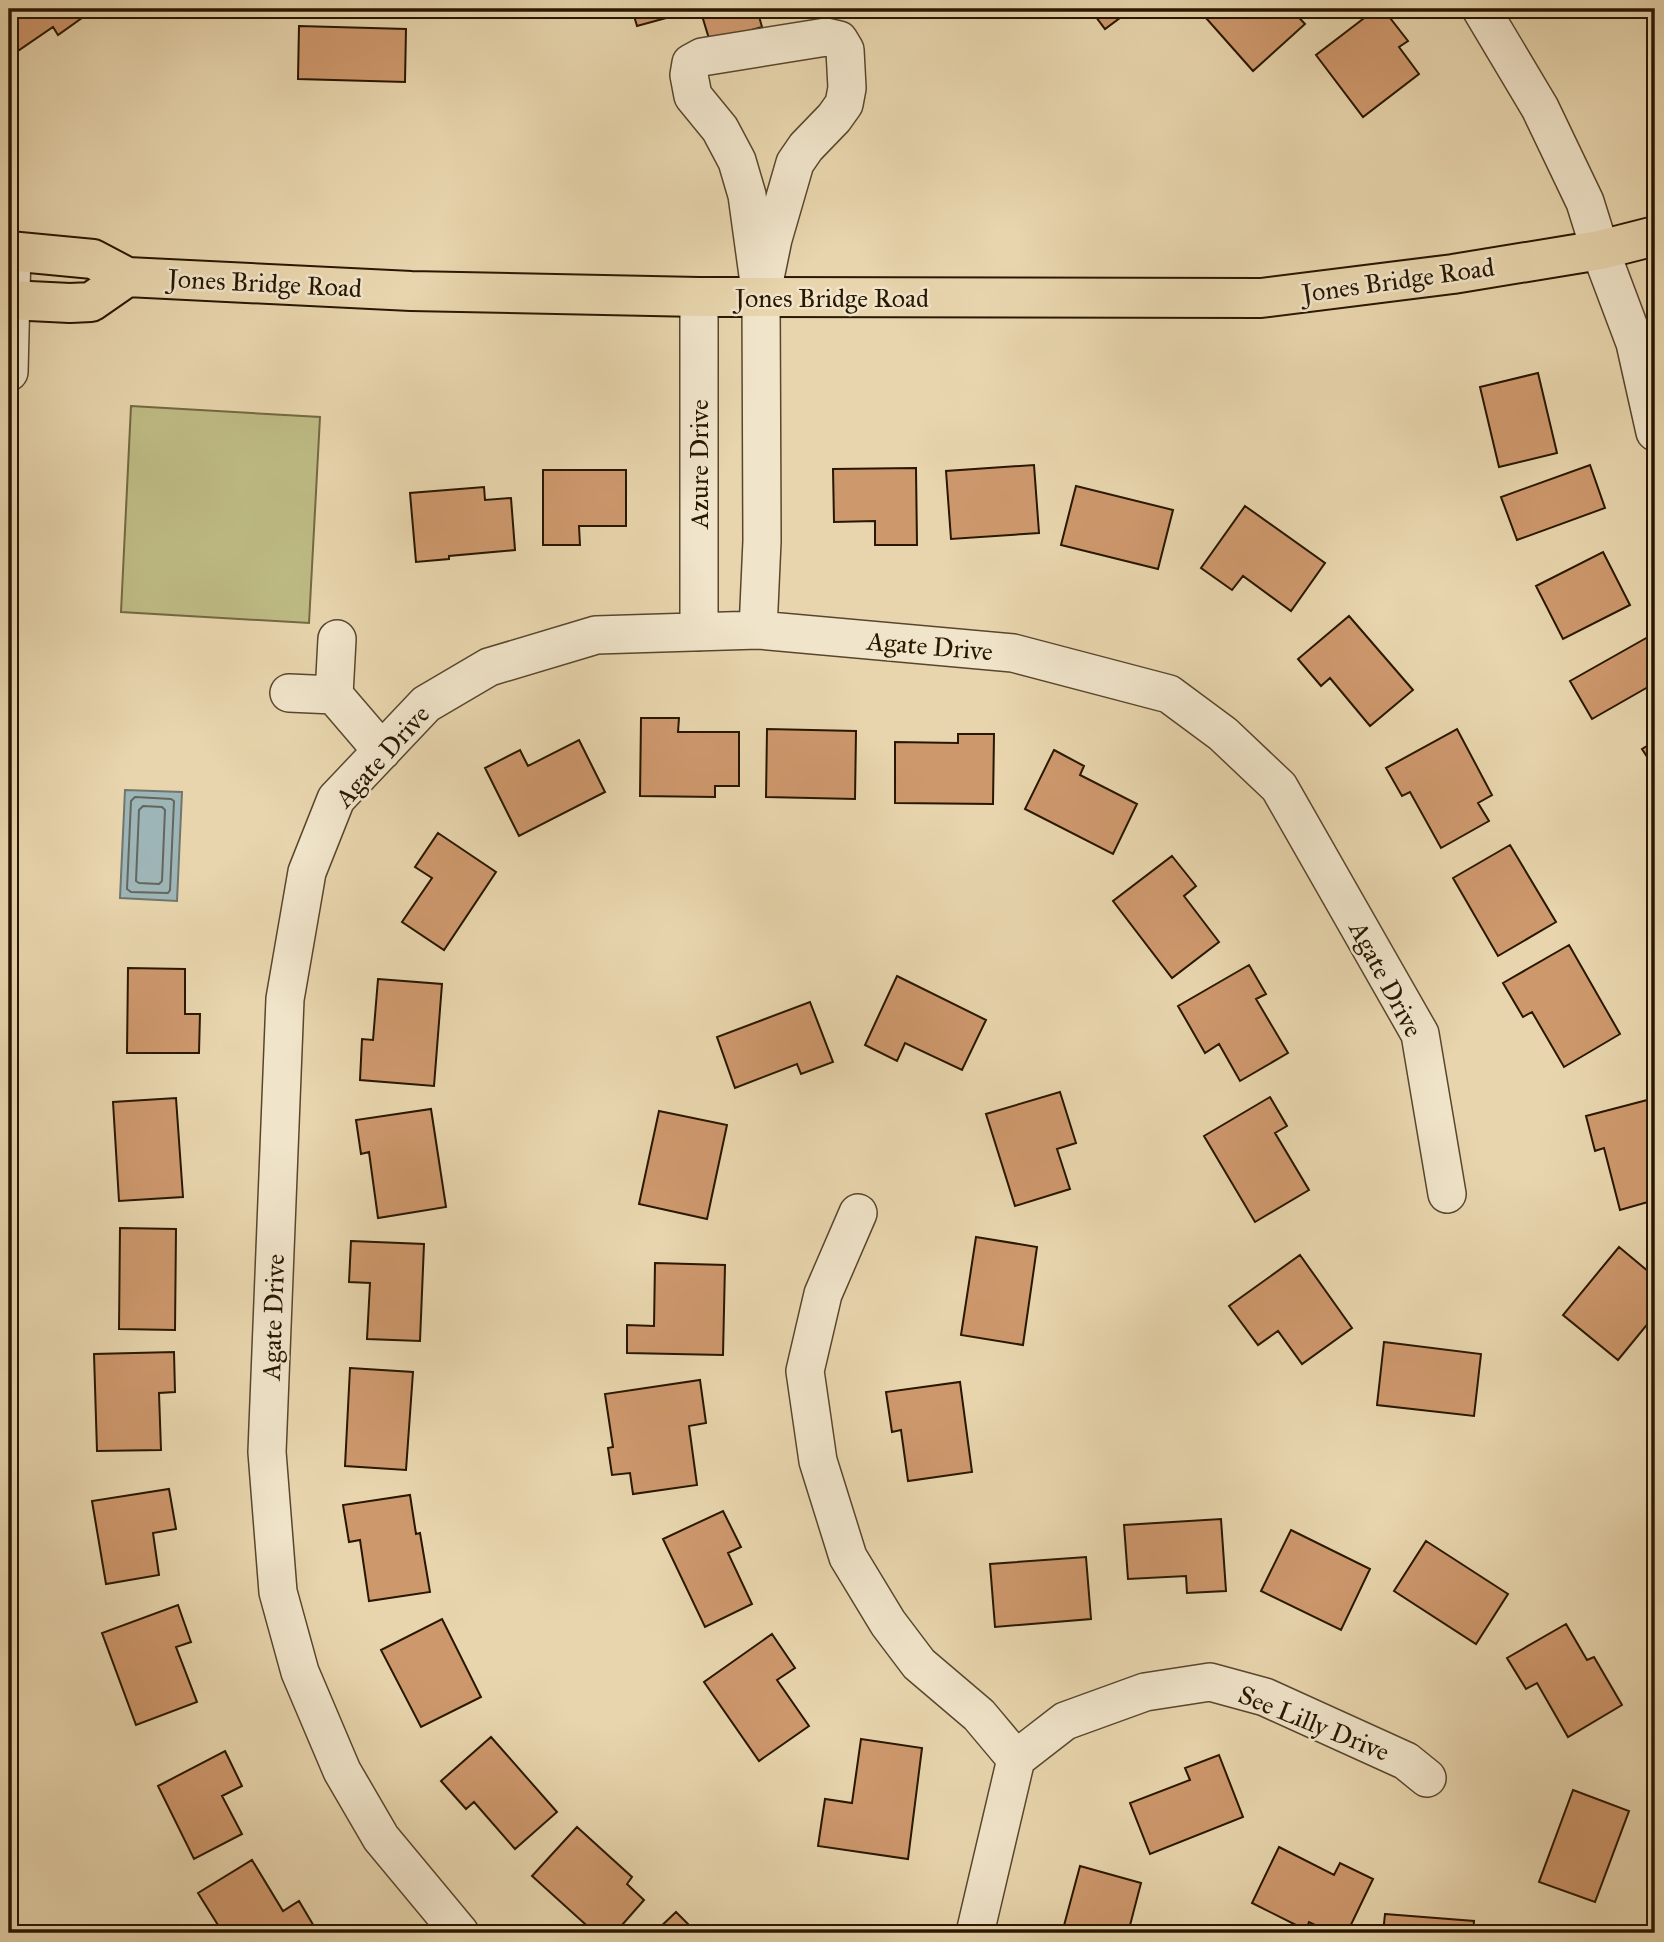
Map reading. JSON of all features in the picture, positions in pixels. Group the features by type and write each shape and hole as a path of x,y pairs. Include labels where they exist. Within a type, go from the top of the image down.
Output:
{"main road":[{"name":"Jones Bridge Road","path":"10,251 93,259 127,277 411,290 699,297 1261,298 1453,274 1600,250 1655,236"},
{"path":"9,300 91,302 127,277"}],"street":[{"path":"1481,9 1541,108 1585,202 1635,343 1655,432"},
{"path":"758,630 762,541 761,297 747,195 737,162 720,130 693,96 689,75 691,63 702,57 826,37 838,40 845,50 847,88 844,104 795,163 761,297"},
{"path":"9,372 10,251"},
{"name":"Azure Drive","path":"699,297 699,632"},
{"name":"Agate Drive","path":"459,1933 381,1838 342,1771 300,1672 278,1592 267,1452 285,999 307,872 336,799 426,704 489,667 596,635 758,630 1013,653 1169,694 1223,734 1279,787 1420,1034 1447,1194"},
{"path":"337,639 334,695 382,751"},
{"path":"289,693 334,695"},
{"path":"858,1213 823,1294 805,1371 818,1461 848,1557 888,1623 919,1664 979,1715 1016,1759 975,1933"},
{"name":"See Lilly Drive","path":"1016,1759 1065,1721 1146,1692 1210,1682 1265,1697 1406,1761 1427,1777"}],"shaded area":[{"path":"131,406 320,417 309,623 121,612"}],"water":[{"path":"125,790 182,792 177,901 120,898"}],"building":[{"path":"9,9 81,9 86,15 58,35 53,27 9,57"},
{"path":"632,9 699,9 637,26"},
{"path":"700,9 757,9 762,27 710,42"},
{"path":"1090,9 1132,9 1105,29"},
{"path":"1198,9 1291,9 1305,24 1253,71"},
{"path":"1376,9 1383,9 1408,41 1399,47 1419,74 1363,117 1316,55"},
{"path":"1642,9 1655,9 1655,33"},
{"path":"299,26 406,29 405,82 298,79"},
{"path":"1538,373 1557,453 1499,467 1480,387"},
{"path":"1034,465 1039,533 951,539 946,471"},
{"path":"1590,465 1605,508 1517,540 1501,497"},
{"path":"916,468 917,545 875,545 875,521 834,522 833,469"},
{"path":"543,470 626,470 626,526 579,526 580,545 543,545"},
{"path":"1076,486 1173,510 1158,569 1061,545"},
{"path":"484,487 485,500 511,498 515,550 416,562 410,493"},
{"path":"1245,506 1325,563 1291,611 1243,576 1232,590 1201,568"},
{"path":"1603,552 1630,605 1563,639 1536,586"},
{"path":"1349,616 1413,690 1370,726 1330,678 1321,686 1298,659"},
{"path":"1648,637 1655,650 1655,683 1592,719 1570,681"},
{"path":"641,718 679,718 678,732 739,732 739,786 715,786 715,797 640,796"},
{"path":"767,729 856,731 855,799 766,797"},
{"path":"1457,729 1492,795 1478,803 1489,821 1441,848 1410,792 1402,796 1386,768"},
{"path":"958,734 994,734 993,804 895,803 895,742 958,743"},
{"path":"579,740 605,792 519,836 485,768 520,750 528,766"},
{"path":"1655,741 1655,769 1642,749"},
{"path":"1054,750 1084,766 1080,775 1137,804 1113,854 1025,809"},
{"path":"438,833 496,872 444,950 402,922 432,878 415,867"},
{"path":"1510,845 1556,922 1498,956 1453,878"},
{"path":"1172,856 1196,886 1184,896 1219,942 1172,978 1113,901"},
{"path":"1569,945 1620,1034 1564,1067 1532,1012 1523,1017 1503,983"},
{"path":"1249,965 1266,994 1256,999 1288,1053 1240,1081 1219,1044 1205,1053 1178,1006"},
{"path":"128,968 185,969 185,1014 200,1014 199,1053 127,1053"},
{"path":"897,976 986,1020 962,1070 905,1043 897,1061 865,1045"},
{"path":"378,979 442,984 434,1086 360,1080 362,1039 373,1040"},
{"path":"810,1002 833,1062 801,1074 797,1064 735,1088 717,1037"},
{"path":"1060,1092 1076,1143 1057,1149 1070,1189 1015,1206 986,1114"},
{"path":"1270,1097 1287,1126 1275,1133 1309,1190 1255,1222 1204,1136"},
{"path":"176,1098 183,1197 119,1201 113,1102"},
{"path":"1651,1099 1655,1114 1655,1200 1620,1210 1604,1148 1595,1151 1586,1116"},
{"path":"431,1109 446,1207 378,1218 369,1152 361,1154 356,1120"},
{"path":"659,1111 727,1125 707,1219 639,1204"},
{"path":"120,1228 176,1229 175,1330 119,1329"},
{"path":"976,1237 1037,1247 1023,1345 961,1335"},
{"path":"351,1241 424,1244 420,1341 367,1339 370,1283 349,1282"},
{"path":"1619,1247 1655,1277 1655,1315 1618,1360 1563,1315"},
{"path":"1300,1255 1352,1328 1302,1364 1278,1331 1258,1345 1229,1306"},
{"path":"655,1263 725,1265 723,1355 627,1353 627,1325 654,1326"},
{"path":"1384,1342 1481,1354 1474,1416 1377,1405"},
{"path":"174,1352 175,1392 159,1393 161,1450 97,1451 94,1354"},
{"path":"350,1368 413,1372 406,1470 345,1466"},
{"path":"700,1380 706,1423 689,1426 697,1485 633,1494 630,1473 612,1475 608,1448 613,1447 605,1394"},
{"path":"960,1382 972,1472 908,1481 901,1430 892,1432 886,1392"},
{"path":"169,1489 176,1529 153,1533 159,1575 106,1584 92,1501"},
{"path":"410,1495 416,1534 420,1533 430,1592 369,1601 360,1540 349,1542 343,1505"},
{"path":"723,1511 741,1547 728,1553 752,1604 705,1627 663,1539"},
{"path":"1221,1519 1226,1591 1187,1593 1186,1576 1128,1579 1124,1525"},
{"path":"1291,1530 1370,1569 1341,1630 1261,1591"},
{"path":"1426,1541 1508,1594 1476,1644 1394,1591"},
{"path":"1086,1557 1091,1619 995,1627 990,1564"},
{"path":"178,1605 191,1642 176,1647 197,1702 136,1725 102,1633"},
{"path":"442,1619 481,1697 421,1727 381,1650"},
{"path":"1566,1624 1587,1660 1594,1657 1622,1705 1568,1737 1537,1683 1526,1689 1507,1658"},
{"path":"772,1634 795,1668 777,1680 809,1726 759,1761 704,1682"},
{"path":"491,1737 557,1812 515,1849 474,1802 466,1809 441,1781"},
{"path":"861,1739 922,1748 908,1859 818,1846 825,1799 852,1803"},
{"path":"225,1751 242,1786 222,1796 242,1834 194,1859 158,1786"},
{"path":"1219,1755 1243,1817 1150,1854 1130,1803 1190,1780 1185,1768"},
{"path":"1573,1790 1629,1811 1595,1902 1539,1882"},
{"path":"577,1827 632,1877 627,1884 644,1900 615,1933 595,1933 532,1876"},
{"path":"1279,1847 1334,1875 1340,1863 1373,1879 1347,1933 1332,1933 1309,1922 1306,1930 1252,1903"},
{"path":"252,1860 283,1911 299,1901 318,1933 223,1933 198,1893"},
{"path":"1080,1866 1141,1883 1128,1933 1062,1933"},
{"path":"676,1912 697,1933 654,1933"},
{"path":"1385,1914 1474,1921 1473,1933 1383,1933"}]}
